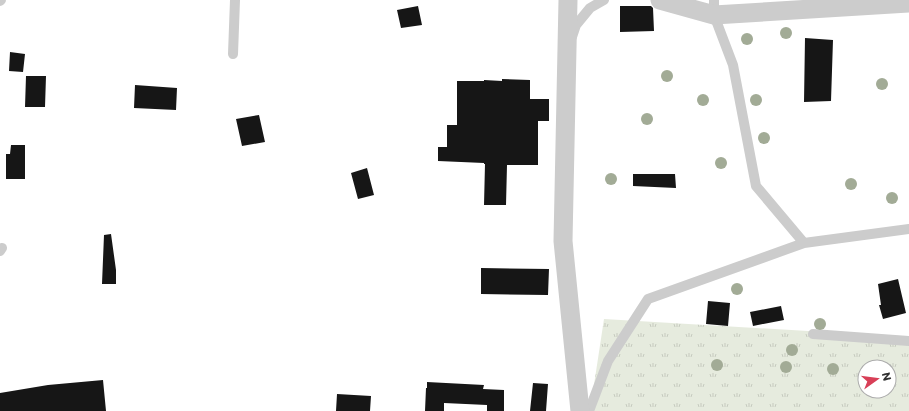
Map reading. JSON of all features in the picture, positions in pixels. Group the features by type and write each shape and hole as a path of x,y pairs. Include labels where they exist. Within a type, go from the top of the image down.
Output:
{"street":[{"path":"568,0 563,241 580,411"},
{"path":"660,0 714,7 901,5"}],"lane":[{"path":"233,54 235,0"},
{"path":"567,50 576,25 590,8 604,0"},
{"path":"714,7 734,65 756,186 804,243"},
{"path":"589,411 608,361 648,300 804,243 909,229"},
{"path":"812,334 909,341"}],"green space":[{"path":"604,319 909,337 909,411 590,411"}],"building":[{"path":"418,6 422,25 401,28 397,10"},
{"path":"620,6 651,6 653,8 654,31 620,32"},
{"path":"805,38 833,40 831,101 804,102"},
{"path":"10,52 25,54 23,72 9,71"},
{"path":"26,76 46,76 45,107 25,107"},
{"path":"502,79 530,80 530,99 549,99 549,121 538,121 538,165 507,165 506,205 484,205 485,164 438,161 438,147 447,147 447,125 457,125 457,81 502,81"},
{"path":"135,85 177,88 176,110 134,108"},
{"path":"259,115 265,142 242,146 236,119"},
{"path":"11,145 25,145 25,179 6,179 6,154 10,154"},
{"path":"367,168 374,195 358,199 351,173"},
{"path":"633,174 675,174 676,188 633,186"},
{"path":"111,234 116,270 116,284 102,284 104,235"},
{"path":"481,268 549,269 548,295 481,294"},
{"path":"898,279 906,313 883,319 879,305 881,305 878,284"},
{"path":"708,301 730,303 728,326 706,324"},
{"path":"781,306 784,320 753,326 750,312"},
{"path":"103,380 106,411 0,411 0,393 48,385"},
{"path":"427,382 484,385 483,389 504,390 504,411 487,411 487,405 444,403 444,411 425,411"},
{"path":"533,383 548,384 546,411 530,411"},
{"path":"337,394 371,396 370,411 336,411"}]}
